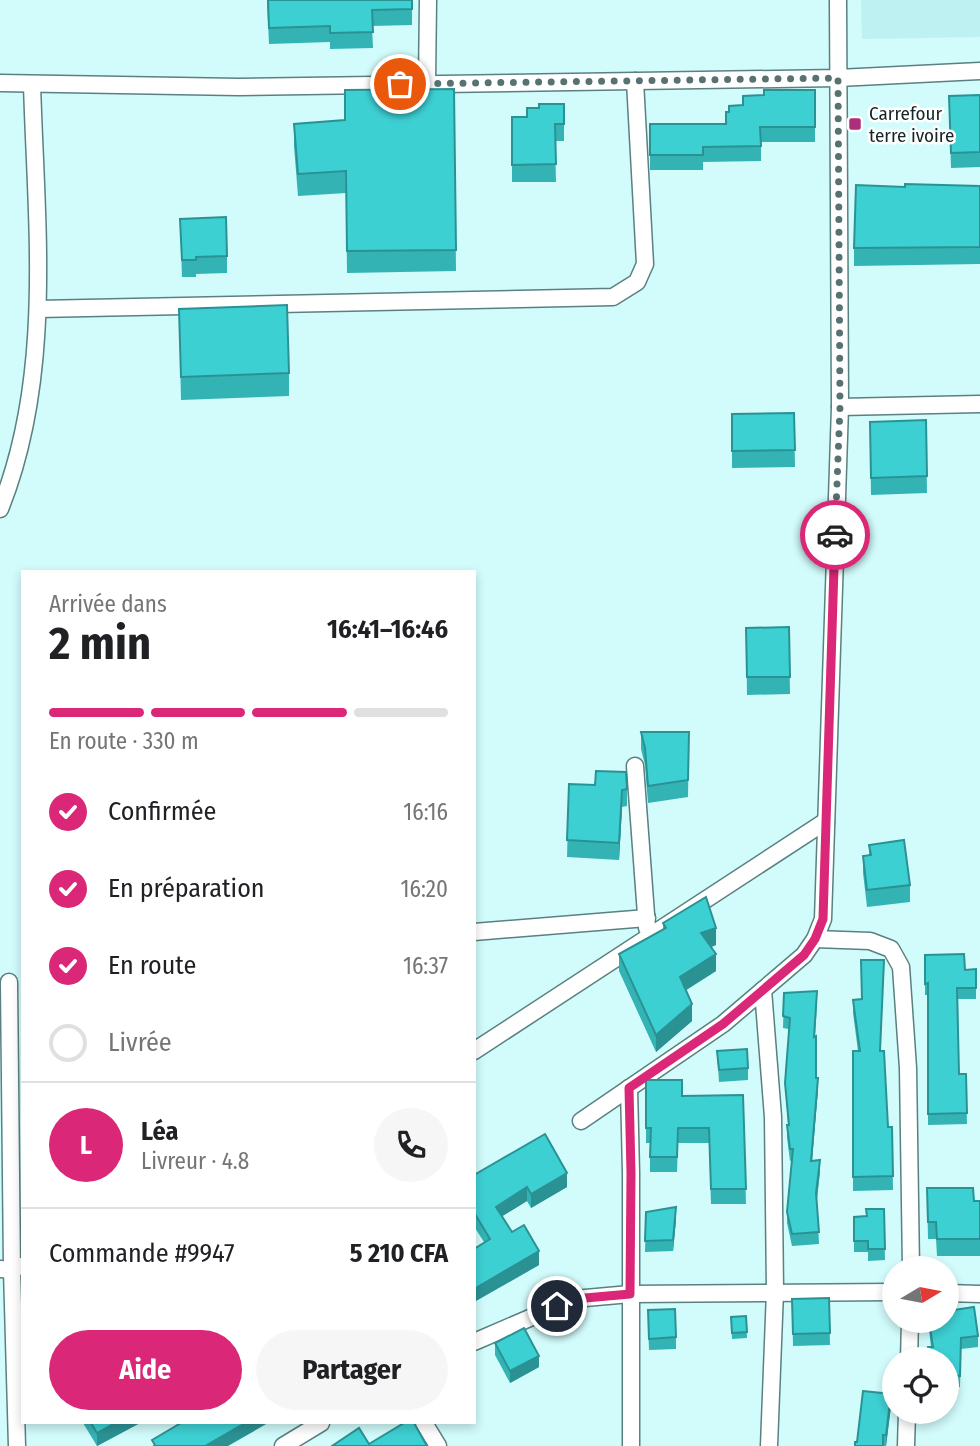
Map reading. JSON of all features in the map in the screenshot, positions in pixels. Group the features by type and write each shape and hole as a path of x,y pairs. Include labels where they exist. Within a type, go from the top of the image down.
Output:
{"street":[{"path":"427,83 428,0"},
{"path":"581,1121 723,1024 804,955 815,939 823,919 840,407 838,0"},
{"path":"0,83 239,87 838,78 980,71"},
{"path":"38,309 613,297 637,282 645,264 635,81"},
{"path":"0,509 9,486 30,403 38,309 32,84"},
{"path":"840,407 980,404"},
{"path":"635,766 648,938"},
{"path":"476,1050 826,821"},
{"path":"476,932 647,918"},
{"path":"815,939 870,941 891,949 901,967 908,1068 911,1256"},
{"path":"9,982 5,1113 19,1421 17,1446"},
{"path":"763,990 773,1117 775,1291 769,1446"},
{"path":"629,1088 631,1446"},
{"path":"476,1341 574,1299 630,1294 882,1292"},
{"path":"959,1293 980,1294"},
{"path":"0,1414 19,1421"},
{"path":"283,1446 319,1424"},
{"path":"425,1424 438,1446"},
{"path":"906,1446 907,1424"}],"shaded area":[{"path":"861,0 980,0 980,37 862,39"}],"building":[{"path":"268,0 412,0 412,9 372,10 373,32 330,33 330,26 269,28"},
{"path":"454,89 456,250 347,251 346,171 298,174 294,124 345,120 345,90"},
{"path":"764,90 815,90 815,127 760,127 761,146 703,147 703,155 650,155 650,124 726,124 729,106 743,105 743,96 764,95"},
{"path":"980,95 980,152 951,153 949,96"},
{"path":"539,104 564,104 564,124 555,124 556,164 512,165 512,117 527,117 527,108 539,108"},
{"path":"905,184 980,186 980,247 854,248 856,185 905,187"},
{"path":"226,217 227,256 182,260 180,219"},
{"path":"287,305 289,373 181,377 179,309"},
{"path":"794,413 795,450 732,451 732,414"},
{"path":"926,420 927,476 871,478 870,422"},
{"path":"789,627 790,677 747,677 746,628"},
{"path":"641,732 689,732 688,780 648,786"},
{"path":"596,771 626,772 627,789 622,790 619,843 567,840 569,784 595,785"},
{"path":"904,840 910,885 867,890 863,856 871,855 869,845"},
{"path":"706,897 716,928 701,933 716,954 680,977 692,1004 656,1035 619,954 666,928 663,923"},
{"path":"964,954 965,970 976,969 976,988 957,988 959,1074 966,1074 967,1113 928,1114 928,983 925,984 925,955"},
{"path":"861,960 884,960 880,1051 884,1051 888,1127 892,1127 893,1176 853,1177 853,1051 860,1051 853,1000 862,999"},
{"path":"817,991 814,1037 816,1036 818,1078 811,1161 820,1160 816,1193 819,1232 792,1234 787,1212 793,1149 790,1149 787,1125 785,1083 790,1018 783,1016 784,993"},
{"path":"747,1049 748,1068 719,1070 717,1051"},
{"path":"646,1080 682,1080 682,1096 743,1095 746,1189 711,1189 709,1128 678,1128 677,1157 650,1157 651,1128 646,1128"},
{"path":"545,1134 567,1173 531,1194 527,1187 496,1207 512,1232 524,1225 539,1251 476,1288 476,1248 490,1239 476,1216 476,1174"},
{"path":"927,1188 973,1188 974,1201 980,1201 980,1239 937,1239 936,1222 928,1222"},
{"path":"676,1207 673,1240 645,1241 646,1212"},
{"path":"866,1209 884,1209 885,1249 868,1249 868,1241 854,1241 854,1217 867,1216"},
{"path":"829,1298 830,1333 793,1334 792,1299"},
{"path":"974,1307 978,1336 961,1338 960,1376 959,1347 933,1347 931,1334 959,1334 959,1309"},
{"path":"675,1309 676,1337 649,1339 648,1310"},
{"path":"746,1316 747,1332 732,1333 731,1317"},
{"path":"524,1328 539,1356 510,1371 495,1343"},
{"path":"863,1391 882,1393 882,1424 887,1424 886,1435 883,1435 883,1446 855,1446"},
{"path":"92,1424 113,1424 97,1433"},
{"path":"179,1424 243,1424 205,1446 154,1446 152,1440"},
{"path":"402,1424 415,1424 427,1446 332,1446 359,1428 369,1444"}],"way so far":[{"path":"400,84 838,78 840,407 835,535"}],"place":[{"name":"Carrefour terre ivoire","path":"855,124"}],"route":[{"path":"557,1306 574,1299 630,1294 629,1088 723,1024 804,955 815,939 823,919 835,535"}]}
